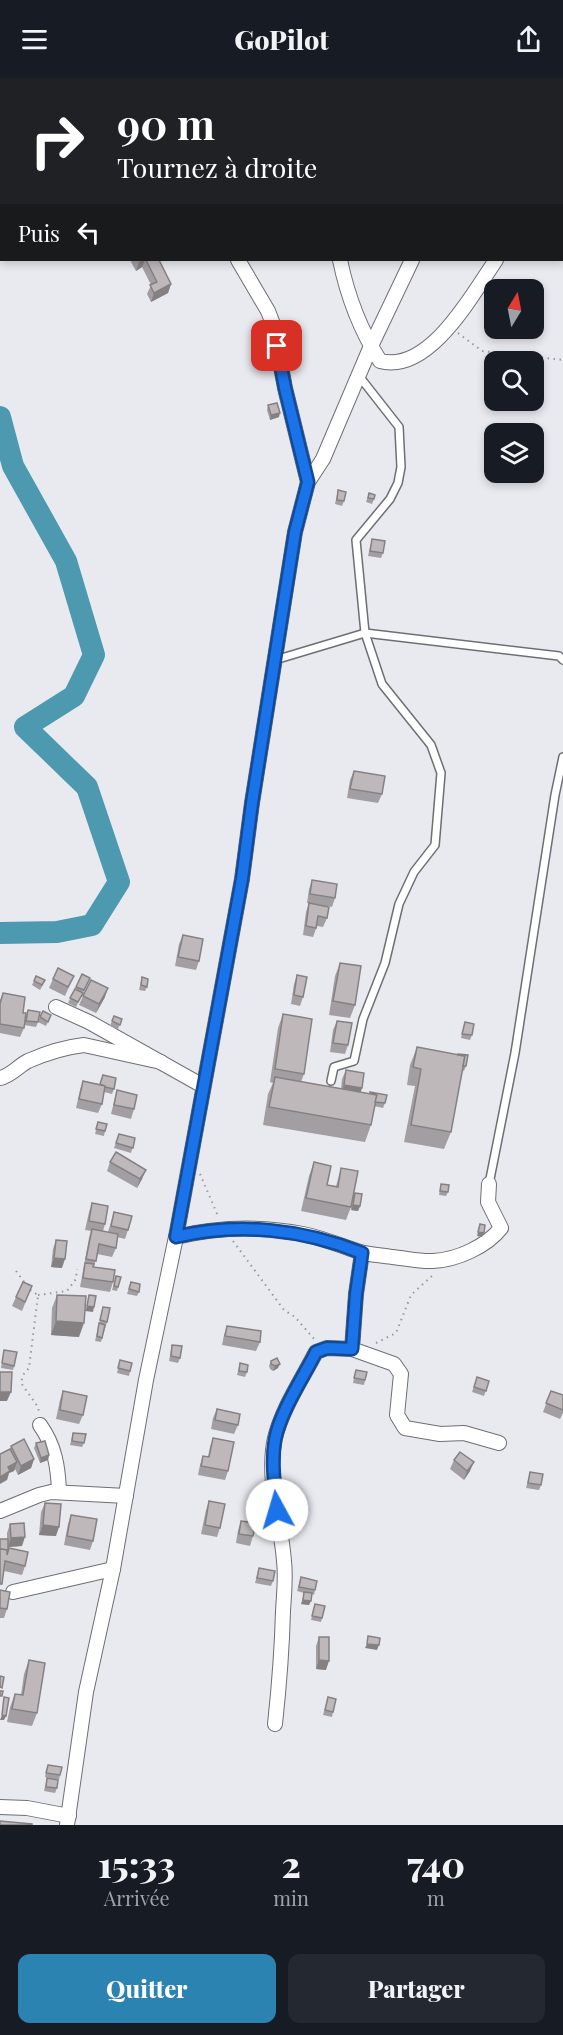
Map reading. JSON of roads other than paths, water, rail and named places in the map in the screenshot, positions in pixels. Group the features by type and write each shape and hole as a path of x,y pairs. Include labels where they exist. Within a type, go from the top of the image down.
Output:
{"street":[{"path":"239,261 268,311 273,324 285,388 308,482"},
{"path":"340,261 344,281 371,346 380,361 390,363 418,354 451,327 495,261"},
{"path":"0,1807 27,1808 68,1820 86,1692 176,1237 242,879 295,532 308,482 324,459 371,346 412,261"},
{"path":"56,1007 89,1022 203,1086"},
{"path":"84,1045 89,1022"},
{"path":"0,1078 6,1077 28,1061 84,1045 161,1062"},
{"path":"176,1237 200,1232 251,1228 304,1234 344,1245 362,1253 433,1262 453,1257 485,1243 501,1228 488,1202 489,1184"},
{"path":"352,1349 362,1253"},
{"path":"275,1724 285,1579 273,1457 275,1438 316,1352 321,1349 352,1349 394,1364 401,1374 397,1415 405,1428 440,1434 464,1433 499,1443"},
{"path":"40,1425 51,1443 58,1468 59,1491"},
{"path":"0,1511 39,1495 59,1491 126,1496"},
{"path":"13,1592 112,1569"}],"lane":[{"path":"331,1081 334,1066 354,1061 363,1019 385,963 399,904 414,872 435,845 441,773 431,745 382,684 365,633 356,540 390,499 398,483 401,467 399,427 359,376"},
{"path":"275,660 365,633 559,656 563,660"},
{"path":"489,1184 515,1053 555,795 563,757"}],"waterway":[{"path":"0,417 13,466 66,561 94,655 74,696 25,727 87,787 119,882 92,925 57,932 0,933"}]}
